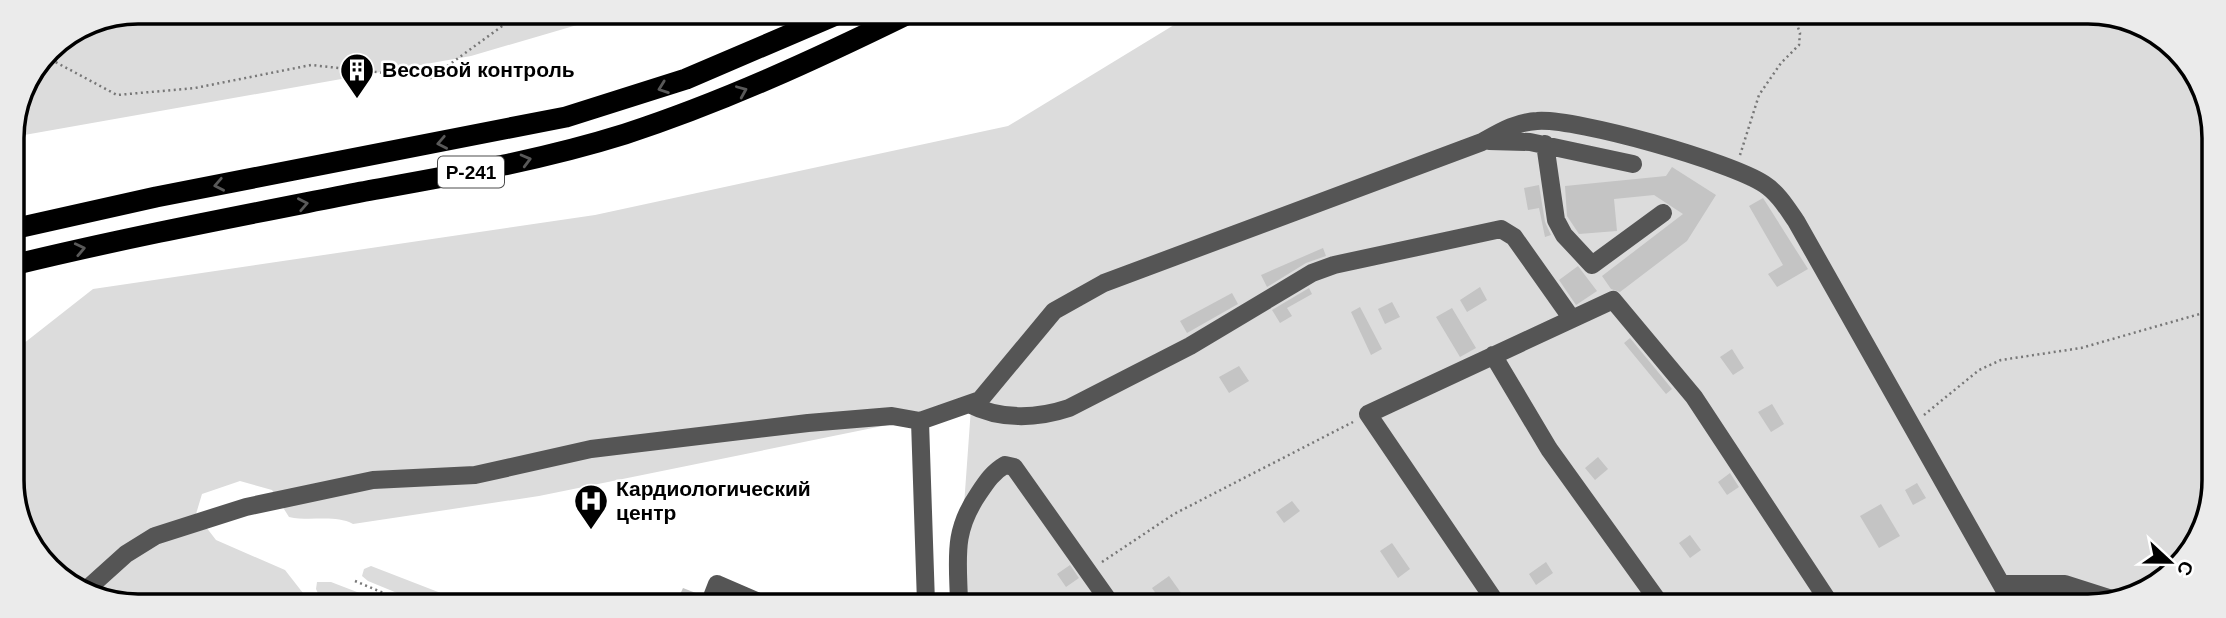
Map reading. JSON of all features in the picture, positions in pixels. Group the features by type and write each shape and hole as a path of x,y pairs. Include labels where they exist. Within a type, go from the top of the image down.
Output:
{"highway":[{"name":"Р-241","path":"25,226 156,197 566,117 687,79 815,24"},
{"name":"Р-241","path":"25,262 247,214 506,165 623,134 709,105 790,71 887,24"}],"lane":[{"path":"93,584 126,554 155,536 246,507 373,480 475,475 592,449 808,423 892,416 920,421 980,400 1054,311 1104,283 1482,142 1513,125 1536,121 1565,121 1735,170 1764,184 1796,221 2007,593"},
{"path":"1482,142 1514,140 1633,164"},
{"path":"1545,145 1556,220 1564,235 1592,265 1663,214"},
{"path":"969,404 989,414 1011,416 1055,413 1190,346 1312,273 1334,265 1502,229 1514,237 1572,320"},
{"path":"1490,593 1367,414 1613,300 1694,397 1823,593"},
{"path":"1493,355 1549,449 1653,593"},
{"path":"920,421 926,594"},
{"path":"959,594 959,528 968,508 995,471 1005,465 1014,467 1103,594"},
{"path":"713,594 717,584 739,594"},
{"path":"2002,584 2065,584 2093,593"}],"path":[{"path":"55,62 117,95 195,88 311,65 432,78 505,24"},
{"path":"1735,170 1759,95 1781,63 1799,45 1800,33 1797,24"},
{"path":"1913,424 1979,370 2001,360 2081,348 2202,313"},
{"path":"1088,572 1157,523 1367,414"},
{"path":"355,581 386,594"}],"shaded area":[{"path":"138,24 580,24 471,56 25,135 28,109 36,88 48,69 63,53 81,40 116,27"},
{"path":"1176,24 2088,24 2117,28 2145,40 2173,63 2190,88 2199,116 2202,138 2202,480 2198,509 2186,537 2163,565 2131,585 2095,593 958,594 971,408 539,496 353,524 338,519 289,517 272,490 240,481 202,494 196,514 216,540 285,570 304,594 138,594 109,590 81,578 58,560 40,537 31,516 24,480 24,343 93,289 595,215 1008,126"},
{"path":"371,566 443,594 399,594 368,581 362,576 364,569"},
{"path":"317,582 331,582 362,594 318,594"}],"building":[{"path":"1672,167 1716,195 1687,241 1620,292 1611,289 1602,276 1683,214 1654,195 1614,199 1617,231 1579,234 1567,216 1565,186 1666,176"},
{"path":"1539,185 1545,222 1551,235 1545,237 1539,208 1528,210 1524,188"},
{"path":"1763,198 1808,269 1777,287 1768,274 1783,265 1749,206"},
{"path":"1323,248 1326,256 1306,263 1267,287 1261,275"},
{"path":"1578,266 1597,291 1576,305 1559,280"},
{"path":"1480,287 1487,300 1467,312 1460,300"},
{"path":"1309,288 1312,294 1287,308 1292,316 1280,323 1272,310"},
{"path":"1232,293 1238,304 1187,333 1180,321"},
{"path":"1392,302 1400,317 1385,324 1378,309"},
{"path":"1360,307 1382,349 1371,355 1351,312"},
{"path":"1452,308 1476,348 1460,357 1436,317"},
{"path":"1630,338 1672,389 1666,394 1624,343"},
{"path":"1732,349 1744,368 1733,375 1720,357"},
{"path":"1239,366 1249,381 1229,393 1219,377"},
{"path":"1772,404 1784,424 1771,432 1758,412"},
{"path":"1598,457 1608,469 1595,480 1585,468"},
{"path":"1730,473 1739,487 1727,495 1718,482"},
{"path":"1917,483 1926,498 1913,505 1905,490"},
{"path":"1292,501 1300,511 1284,523 1276,512"},
{"path":"1881,504 1900,536 1879,548 1860,516"},
{"path":"1690,535 1701,550 1690,558 1679,543"},
{"path":"1392,543 1410,569 1398,578 1380,551"},
{"path":"1546,562 1553,573 1536,585 1529,574"},
{"path":"1070,565 1079,578 1066,587 1057,574"},
{"path":"1169,576 1181,593 1156,593 1152,588"},
{"path":"683,588 698,594 680,594"}],"place":[{"name":"Весовой контроль","path":"357,100"},
{"name":"Кардиологический центр","path":"591,531"}]}
